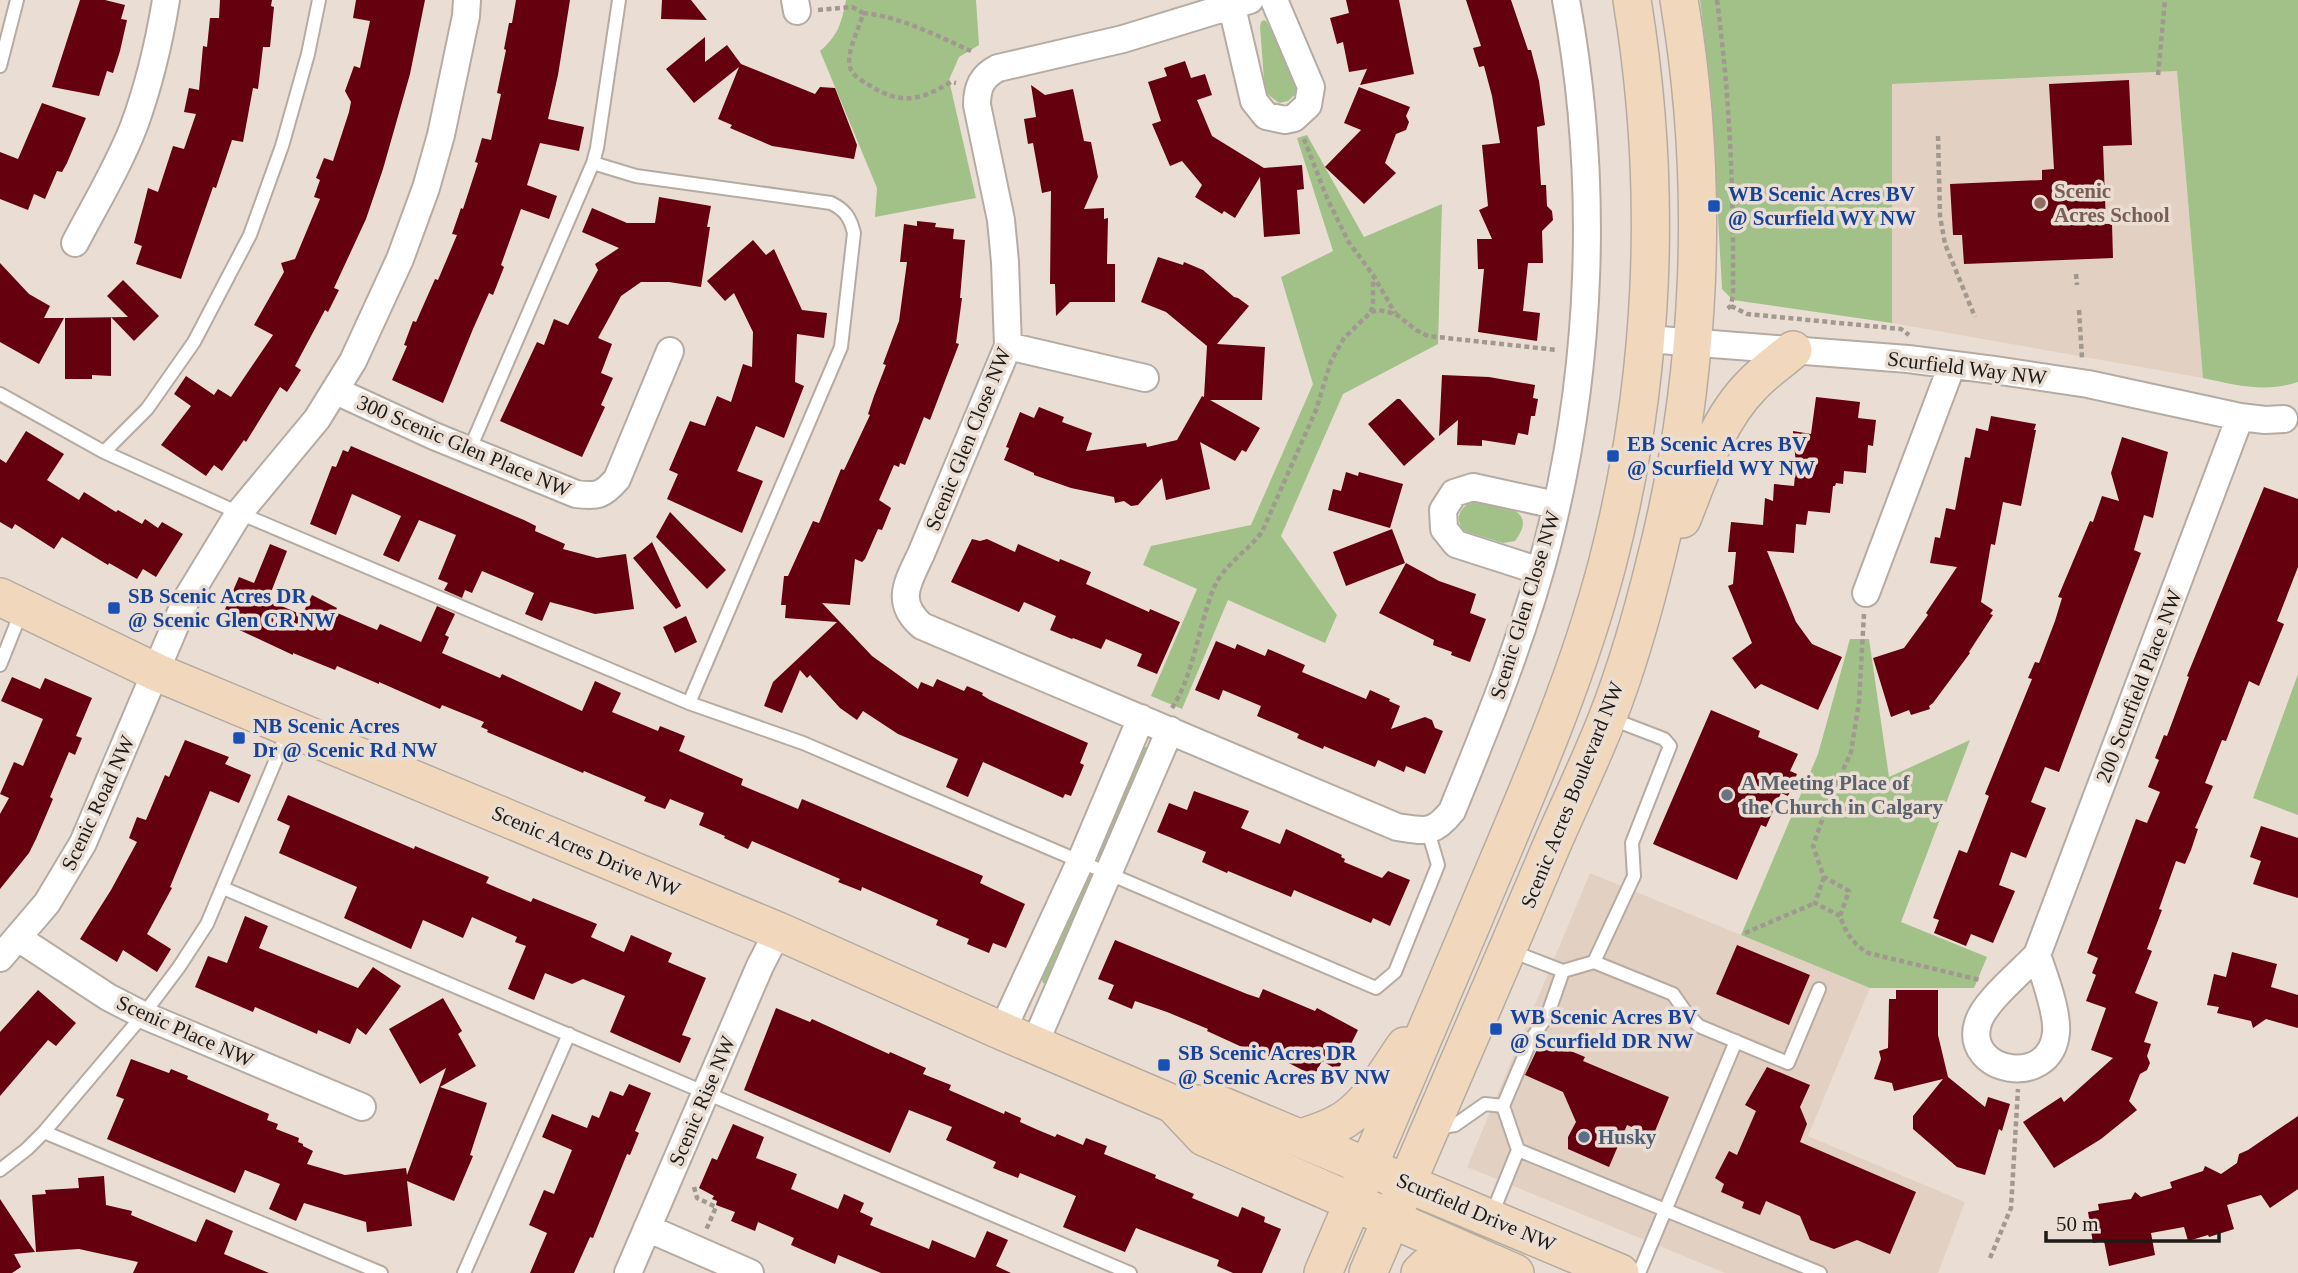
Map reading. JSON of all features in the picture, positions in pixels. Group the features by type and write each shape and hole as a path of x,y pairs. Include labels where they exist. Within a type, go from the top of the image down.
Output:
{"street":[{"path":"75,243 109,180 133,127 152,71 166,0"},
{"name":"Scenic Road NW","path":"0,958 47,903 83,843 186,600 239,513 317,419 353,360 400,259 426,188 466,16 467,0"},
{"path":"1241,3 1254,101 1266,116 1285,120 1294,118 1308,105 1311,87 1274,0"},
{"name":"Scenic Glen Close NW","path":"1241,3 1123,39 998,68 987,73 977,92 976,105 1001,220 1008,346 908,580 905,590 908,610 922,626 1141,718 1171,719 1397,827 1428,831 1441,825 1452,811 1493,710 1540,572 1556,505 1576,388 1588,231 1577,70 1566,0"},
{"name":"Scenic Acres Boulevard NW","path":"1323,1273 1529,791 1586,635 1607,565 1628,474 1647,338 1651,277 1650,163 1632,0"},
{"name":"Scenic Acres Boulevard NW","path":"1368,1273 1607,718 1656,561 1681,436 1695,309 1696,171 1690,81 1679,0"},
{"name":"Scurfield Way NW","path":"1647,338 1691,344 1723,343 1908,359 2088,384 2265,421 2293,420"},
{"path":"1008,346 1145,378"},
{"path":"1656,561 1676,534 1702,470 1730,415 1751,385 1793,350"},
{"name":"300 Scenic Glen Place NW","path":"336,391 469,451 576,494 592,496 606,492 617,479 670,351"},
{"path":"1866,593 1952,365"},
{"name":"200 Scurfield Place NW","path":"2018,1069 2008,1069 1990,1060 1981,1049 1976,1036 1977,1024 1983,1011 2037,955 2240,417"},
{"path":"1540,572 1456,544 1444,529 1443,510 1454,493 1473,487 1556,505"},
{"name":"Scenic Acres Drive NW","path":"11,604 156,672 778,931 1173,1104 1218,1104 1370,1168"},
{"path":"1018,1037 1081,860 1141,718"},
{"path":"1018,1037 1109,872 1171,719"},
{"name":"Scenic Rise NW","path":"628,1273 705,1092 778,931"},
{"name":"Scenic Place NW","path":"18,938 108,996 143,1015 362,1107"},
{"path":"2018,1069 2036,1065 2047,1055 2057,1031 2049,989 2037,955"},
{"path":"1301,1138 1337,1124 1353,1114 1407,1043 1431,1022"},
{"name":"Scenic Acres Drive NW","path":"1173,1104 1204,1137 1354,1203"},
{"name":"Scurfield Drive NW","path":"1370,1168 1620,1273"},
{"name":"Scurfield Drive NW","path":"1354,1203 1514,1273"},
{"path":"647,1228 750,1273"},
{"path":"1420,1273 1426,1267 1468,1254"}],"lane":[{"path":"0,66 18,0"},
{"path":"104,452 146,409 194,342 250,235 282,146 308,54 319,0"},
{"path":"469,451 593,163 619,0"},
{"path":"593,163 636,176 831,203 845,210 854,233 841,347 689,703"},
{"path":"0,394 104,452 239,513 689,703 803,743 1376,988 1395,972 1438,865 1428,831"},
{"path":"0,665 11,604"},
{"path":"1594,962 1634,876 1632,843 1670,746 1664,739 1607,718"},
{"path":"0,1170 44,1132 143,1015 193,946 207,924 223,888 289,728"},
{"path":"223,888 1130,1273"},
{"path":"1509,950 1563,971 1594,962 1673,993 1699,1026 1788,1063 1819,989"},
{"path":"1490,1218 1518,1150 1503,1106 1531,1040 1548,1014 1563,971"},
{"path":"464,1273 569,1034"},
{"path":"1639,1273 1736,1041"},
{"path":"1432,1129 1455,1125 1485,1104 1503,1106"},
{"path":"44,1132 381,1273"},
{"path":"1518,1150 1820,1273"}],"path":[{"path":"1717,0 1731,125 1734,225 1733,294 1731,306 1726,310"},
{"path":"2158,75 2165,0"},
{"path":"841,8 852,7 863,13 884,15 914,25 971,51"},
{"path":"863,13 849,60 850,69 859,79 894,98 909,99 921,97 954,83"},
{"path":"1302,135 1344,232 1396,314"},
{"path":"1938,136 1940,216 1945,244 1975,317"},
{"path":"2076,274 2077,285"},
{"path":"1171,719 1216,583 1262,532 1316,410 1331,361 1344,338 1371,312 1373,275"},
{"path":"1731,306 1747,314 1901,330 1911,335 1909,343"},
{"path":"1371,312 1386,310 1396,314 1428,337 1564,352"},
{"path":"2079,310 2082,358"},
{"path":"1815,904 1824,877 1814,846 1826,809 1851,752 1859,702 1866,593"},
{"path":"1824,877 1849,891 1840,916 1854,944 1868,953 1991,982 2002,991"},
{"path":"1745,933 1815,904 1840,916"},
{"path":"1990,1258 2011,1208 2018,1069"},
{"path":"697,1179 693,1189 697,1198 716,1207 705,1231"}],"shaded area":[{"name":"Scenic Acres School","path":"2177,71 2203,378 1892,323 1892,84"},
{"path":"1590,873 1870,988 1808,1136 1965,1202 1938,1273 1725,1273 1467,1167"}],"green space":[{"path":"846,0 976,0 979,45 959,57 949,80 976,198 875,217 877,188 820,51 838,28"},
{"path":"1700,0 2298,0 2298,382 2262,387 2203,378 2177,71 1892,84 1892,323 1733,300 1722,289 1711,91"},
{"path":"1264,20 1296,84 1296,94 1288,101 1279,103 1265,92 1260,27"},
{"path":"1307,135 1364,237 1442,204 1438,344 1343,394 1281,536 1337,615 1325,643 1228,600 1182,709 1151,696 1197,589 1143,565 1151,546 1251,525 1313,384 1281,277 1333,251 1297,138"},
{"path":"1473,500 1504,506 1519,514 1523,521 1522,530 1515,541 1503,543 1464,531 1459,521 1460,513"},
{"path":"1850,639 1869,639 1889,777 1970,740 1901,922 1987,957 1974,988 1870,988 1741,935 1818,754"},
{"path":"2298,674 2298,815 2253,798"},
{"path":"1143,746 1148,748 1103,859 1094,855"},
{"path":"1087,873 1097,876 1048,985 1043,983 1042,979"}],"building":[{"path":"80,0 105,0 125,5 121,19 127,20 120,51 113,73 107,71 99,96 52,87"},
{"path":"220,0 272,0 271,6 274,7 270,47 263,47 258,89 253,88 243,142 232,140 181,279 136,264 142,246 134,243 148,188 158,192 173,146 184,149 196,114 184,112 189,88 199,90 203,46 207,47 210,18 219,18"},
{"path":"356,0 425,0 410,74 383,169 366,219 334,288 339,290 295,366 301,370 287,392 280,387 246,442 244,440 222,471 214,465 206,476 161,445 191,406 174,394 186,376 214,395 218,389 231,397 273,335 254,325 284,272 281,263 295,259 320,199 314,197 320,180 316,178 324,158 333,161 349,112 351,102 345,91 354,66 360,68 370,21 353,18"},
{"path":"516,0 570,0 548,119 584,127 579,151 540,143 527,185 557,196 549,219 521,209 493,295 489,293 443,403 392,380 407,346 404,345 413,321 416,322 435,279 438,280 457,235 452,234 478,163 475,162 482,138 491,140 501,94 497,93 506,50 504,49"},
{"path":"662,0 691,0 707,20 661,19"},
{"path":"1346,0 1399,0 1414,74 1360,85 1367,69 1349,72 1343,42 1337,44 1330,18 1349,13"},
{"path":"1466,0 1511,0 1528,50 1531,50 1539,81 1545,125 1537,127 1541,185 1546,185 1547,206 1552,211 1553,220 1542,231 1543,263 1528,263 1523,311 1540,313 1537,341 1478,332 1484,269 1478,269 1477,239 1492,239 1479,210 1488,206 1482,145 1500,143 1484,66 1479,67 1473,48 1481,46"},
{"path":"705,37 705,62 727,45 741,64 815,94 820,87 835,88 857,145 854,159 772,146 730,128 732,125 718,119 739,67 694,103 666,69"},
{"path":"1185,61 1191,78 1205,74 1212,95 1197,100 1212,136 1264,168 1302,165 1304,189 1297,190 1300,234 1264,237 1260,177 1235,218 1224,211 1222,214 1195,197 1202,185 1182,161 1170,166 1152,124 1161,121 1148,82 1167,76 1164,68"},
{"path":"2129,80 2132,145 2103,146 2106,224 2112,224 2113,258 1964,264 1962,235 1953,235 1950,184 2042,180 2042,170 2054,169 2049,84"},
{"path":"1031,85 1045,95 1073,89 1084,141 1091,142 1098,177 1084,209 1104,208 1104,219 1108,218 1107,264 1115,264 1115,302 1070,302 1056,316 1055,284 1050,284 1051,191 1042,193 1033,143 1028,144 1024,119 1036,117"},
{"path":"1359,87 1410,107 1406,116 1409,122 1406,130 1396,134 1385,163 1396,173 1364,204 1325,167 1361,130 1344,123"},
{"path":"42,103 86,118 67,163 62,172 57,171 45,199 34,194 28,210 0,199 0,152 18,159"},
{"path":"659,197 711,206 701,287 669,282 641,282 621,296 598,338 612,344 601,373 613,378 601,405 605,407 582,457 500,421 537,342 544,345 554,319 568,325 598,270 595,264 619,248 582,232 592,208 627,223 655,223"},
{"path":"917,221 954,229 953,239 965,240 956,343 959,344 930,420 924,417 905,465 894,465 879,500 891,508 865,559 862,562 855,559 850,605 822,603 872,656 918,689 921,682 933,687 937,679 964,691 967,686 983,693 982,695 990,700 1088,743 1080,763 1084,765 1071,796 1065,794 1063,798 983,762 968,797 946,787 958,759 898,734 863,711 857,720 840,708 810,675 807,678 800,670 782,713 764,706 773,682 837,622 785,618 786,605 781,605 784,576 788,576 813,521 819,523 841,469 844,470 870,415 868,414 886,365 883,364 899,321 907,262 900,262 904,224 917,226"},
{"path":"753,240 766,255 774,249 802,310 827,313 824,338 797,334 795,382 804,386 784,438 756,426 737,471 763,481 742,533 667,499 678,474 669,470 690,421 705,426 717,396 731,402 743,364 752,367 753,332 734,293 725,301 707,281"},
{"path":"1158,257 1183,265 1184,262 1203,270 1234,297 1249,306 1217,344 1265,347 1262,400 1210,400 1260,428 1246,452 1242,450 1235,461 1200,442 1210,489 1166,500 1162,478 1138,505 1131,506 1124,501 1115,503 1114,497 1071,488 1034,475 1004,460 1009,448 1006,447 1020,412 1034,418 1039,407 1064,417 1062,422 1092,433 1086,451 1146,443 1147,447 1177,440 1202,396 1204,397 1207,346 1166,312 1141,302"},
{"path":"0,263 29,294 50,306 44,318 64,318 39,364 0,342"},
{"path":"123,280 159,316 134,341 111,317 128,317 107,296"},
{"path":"111,317 111,376 92,375 92,379 65,379 65,318"},
{"path":"1442,375 1489,377 1535,385 1533,398 1538,399 1535,416 1531,416 1528,435 1518,433 1515,445 1482,440 1482,446 1457,445 1458,420 1439,436"},
{"path":"1816,397 1860,402 1858,418 1876,420 1873,446 1868,445 1866,473 1844,471 1843,484 1836,483 1833,486 1830,513 1808,511 1806,525 1796,524 1794,553 1767,551 1796,622 1812,644 1842,657 1818,710 1761,684 1755,689 1732,658 1752,643 1728,586 1733,584 1736,552 1728,552 1731,522 1763,525 1765,498 1773,501 1774,484 1794,486 1796,465 1793,431 1811,434"},
{"path":"1400,399 1435,439 1404,466 1368,424"},
{"path":"1991,416 2036,424 2021,506 2003,502 1995,545 1991,544 1981,602 1993,610 1990,614 1993,615 1970,653 1929,706 1930,709 1911,715 1909,710 1891,717 1873,658 1904,648 1957,567 1930,563 1935,537 1940,538 1946,508 1955,510 1965,457 1970,458 1976,428 1988,431"},
{"path":"26,431 64,454 47,480 79,500 84,492 142,524 145,519 158,528 162,522 183,534 156,577 143,569 137,579 62,537 54,549 15,524 12,529 0,522 0,459 6,463"},
{"path":"2122,437 2168,452 2153,518 2144,515 2134,550 2141,553 2059,772 2045,767 2031,802 2046,808 2026,858 2011,852 1999,885 2015,891 1993,943 1971,934 1966,946 1934,933 1939,920 1933,918 1959,850 1967,853 1989,796 1985,794 2032,679 2028,678 2035,662 2039,663 2062,598 2058,597 2090,521 2093,522 2102,496 2119,501 2111,473"},
{"path":"351,446 524,520 536,526 535,531 565,544 563,549 597,558 626,554 634,609 595,614 550,602 542,621 525,614 534,593 482,571 472,593 465,590 462,598 444,590 448,583 438,579 456,535 419,520 399,562 383,555 401,516 352,494 336,535 310,524 332,466 336,467 343,450 348,452"},
{"path":"1346,472 1358,476 1359,472 1403,484 1390,528 1328,510 1333,489 1341,491"},
{"path":"2264,487 2298,499 2298,567 2277,621 2284,624 2259,686 2249,681 2226,741 2222,740 2205,783 2213,786 2195,828 2198,829 2191,850 2185,864 2176,861 2147,949 2152,951 2135,993 2158,1002 2144,1042 2151,1044 2147,1056 2150,1063 2147,1070 2140,1074 2129,1101 2137,1110 2101,1139 2054,1168 2023,1122 2061,1097 2064,1102 2113,1058 2091,1050 2106,1008 2086,1001 2096,975 2092,973 2098,958 2087,953 2136,819 2147,823 2160,792 2148,787 2159,760 2155,758 2164,735 2167,736 2189,677 2187,676"},
{"path":"670,512 726,570 707,589 656,537"},
{"path":"1392,529 1405,563 1346,586 1333,552"},
{"path":"972,539 987,539 1015,552 1018,544 1059,562 1060,559 1091,572 1086,584 1149,612 1150,609 1180,622 1157,674 1137,666 1142,654 1106,639 1101,649 1072,639 1050,630 1056,616 1024,602 1019,612 951,582"},
{"path":"652,542 681,606 676,609 633,558"},
{"path":"270,544 287,551 268,600 302,615 312,595 337,608 335,612 377,630 380,624 421,642 437,606 455,614 445,635 449,637 442,653 500,678 502,674 582,711 595,681 621,693 612,712 658,731 660,726 685,736 679,751 743,779 741,785 798,809 802,799 983,876 980,883 1025,904 1006,948 993,943 989,953 967,944 969,939 936,925 938,920 862,887 861,891 838,882 840,879 752,841 748,849 724,838 725,836 699,825 704,813 670,799 665,809 644,801 646,797 487,732 488,730 481,727 484,722 442,705 440,709 337,666 335,670 293,655 220,621 239,577 254,583"},
{"path":"1406,563 1439,581 1476,594 1470,613 1486,619 1470,662 1451,655 1452,652 1433,645 1434,640 1379,613"},
{"path":"686,616 697,642 675,653 663,627"},
{"path":"1216,641 1235,649 1237,644 1265,656 1268,649 1305,665 1302,672 1366,699 1370,690 1390,699 1389,701 1400,706 1391,729 1425,717 1432,720 1435,728 1443,731 1425,774 1406,766 1404,772 1378,760 1375,767 1324,746 1323,749 1297,738 1299,734 1257,716 1261,706 1223,690 1219,700 1195,690"},
{"path":"12,677 40,689 45,678 92,698 76,736 82,738 75,755 69,752 36,839 29,853 0,889 0,814 9,798 0,794 14,762 23,766 43,719 1,701"},
{"name":"A Meeting Place of the Church in Calgary","path":"1711,710 1760,731 1758,737 1798,754 1790,771 1797,774 1788,796 1781,793 1766,827 1761,825 1737,880 1653,844"},
{"path":"185,740 229,757 225,764 251,775 239,803 210,791 170,887 172,888 147,934 171,949 157,972 123,950 117,962 80,939 137,842 129,838 137,817 146,820 165,775 169,777"},
{"path":"1194,791 1249,811 1241,828 1280,844 1286,829 1342,855 1344,862 1382,878 1388,871 1410,880 1390,926 1373,918 1371,923 1294,890 1291,897 1228,871 1227,873 1202,862 1206,852 1157,832 1169,803 1187,810"},
{"path":"288,795 414,849 415,846 489,877 486,883 531,902 533,898 597,924 591,937 624,952 631,935 672,953 668,962 706,978 682,1035 691,1038 680,1063 610,1032 625,996 583,979 572,984 545,973 534,1000 508,989 526,946 515,942 517,937 472,917 463,938 423,920 411,949 344,918 357,887 279,853 290,826 277,820"},
{"path":"2261,826 2298,838 2298,898 2253,884 2261,861 2250,857"},
{"path":"245,916 268,926 259,948 358,988 373,967 401,986 366,1035 357,1028 350,1044 318,1030 317,1034 255,1007 253,1012 195,987 208,956 227,963"},
{"path":"1115,940 1247,994 1259,998 1263,989 1315,1011 1317,1008 1358,1030 1338,1070 1322,1061 1314,1076 1279,1058 1277,1063 1167,1012 1135,1001 1132,1009 1108,999 1114,985 1098,979"},
{"path":"1737,945 1810,975 1789,1025 1716,994"},
{"path":"2232,952 2277,964 2271,987 2298,995 2298,1028 2266,1019 2253,1028 2251,1021 2217,1013 2219,1007 2207,1005 2214,974 2226,977"},
{"path":"38,990 76,1023 56,1046 48,1040 0,1096 0,1032"},
{"path":"1896,990 1938,990 1938,1035 1948,1077 1985,1107 1988,1097 2010,1104 1985,1175 1957,1167 1913,1129 1913,1116 1943,1079 1894,1091 1892,1083 1874,1079 1881,1059 1879,1051 1888,1048 1889,999 1896,999"},
{"path":"443,998 462,1031 458,1034 476,1066 440,1087 487,1103 470,1155 473,1156 454,1201 407,1181 412,1226 367,1232 366,1222 304,1203 296,1221 269,1209 280,1184 245,1170 235,1193 107,1139 124,1099 116,1096 131,1059 169,1073 171,1069 188,1076 187,1079 269,1114 267,1120 278,1124 276,1129 299,1138 298,1142 313,1151 307,1164 345,1175 406,1168 407,1175 446,1068 420,1084 389,1029"},
{"path":"776,1008 810,1022 812,1019 926,1068 923,1074 951,1085 949,1090 1004,1114 1005,1111 1021,1118 1020,1122 1038,1130 1055,1137 1057,1134 1083,1145 1086,1138 1107,1146 1104,1154 1194,1194 1192,1198 1238,1217 1242,1207 1265,1217 1264,1222 1281,1229 1262,1273 1233,1273 1217,1266 1219,1260 1136,1228 1125,1252 1063,1227 1076,1196 1020,1173 1018,1178 993,1168 996,1162 946,1140 952,1127 909,1110 890,1153 744,1090"},
{"path":"1542,1039 1585,1057 1583,1061 1669,1097 1653,1136 1627,1125 1609,1167 1568,1149 1568,1137 1576,1122 1563,1092 1525,1075"},
{"path":"1767,1067 1810,1085 1800,1107 1807,1124 1800,1142 1916,1192 1890,1254 1857,1240 1834,1249 1810,1240 1800,1216 1766,1201 1760,1215 1742,1208 1744,1202 1721,1192 1724,1184 1715,1178 1729,1151 1737,1155 1756,1111 1745,1105"},
{"path":"629,1084 651,1093 635,1131 639,1133 630,1155 627,1154 593,1238 590,1237 574,1273 530,1273 547,1233 529,1225 544,1190 554,1194 572,1150 542,1137 552,1114 587,1128 592,1115 599,1118 610,1091 623,1096"},
{"path":"2298,1116 2298,1189 2270,1208 2261,1195 2227,1205 2234,1229 2209,1237 2208,1235 2188,1241 2184,1227 2151,1233 2155,1255 2109,1266 2104,1241 2093,1243 2088,1212 2099,1210 2098,1204 2131,1199 2135,1192 2141,1197 2172,1188 2170,1182 2203,1171 2205,1166 2221,1174 2237,1163 2239,1154"},
{"path":"733,1124 764,1137 756,1158 797,1174 791,1189 838,1209 844,1194 864,1203 860,1212 873,1218 870,1225 929,1249 932,1240 975,1258 987,1231 1008,1240 996,1266 1011,1273 881,1273 838,1255 835,1264 791,1245 794,1238 758,1222 755,1231 731,1221 735,1212 716,1205 717,1201 712,1199 714,1196 699,1188 712,1158 717,1160"},
{"path":"104,1176 106,1205 132,1211 131,1215 196,1242 206,1219 233,1231 224,1254 269,1273 133,1273 138,1262 79,1249 36,1252 32,1195 46,1194 45,1190 79,1188 78,1178"},
{"path":"0,1199 35,1252 14,1254 21,1267 12,1273 0,1273"}],"place":[{"name":"Scenic Acres School","path":"2040,203"},
{"name":"WB Scenic Acres BV @ Scurfield WY NW","path":"1714,206"},
{"name":"EB Scenic Acres BV @ Scurfield WY NW","path":"1613,456"},
{"name":"SB Scenic Acres DR @ Scenic Glen CR NW","path":"114,608"},
{"name":"NB Scenic Acres Dr @ Scenic Rd NW","path":"239,738"},
{"name":"A Meeting Place of the Church in Calgary","path":"1727,795"},
{"name":"WB Scenic Acres BV @ Scurfield DR NW","path":"1496,1029"},
{"name":"SB Scenic Acres DR @ Scenic Acres BV NW","path":"1164,1065"},
{"name":"Husky","path":"1584,1137"}]}
